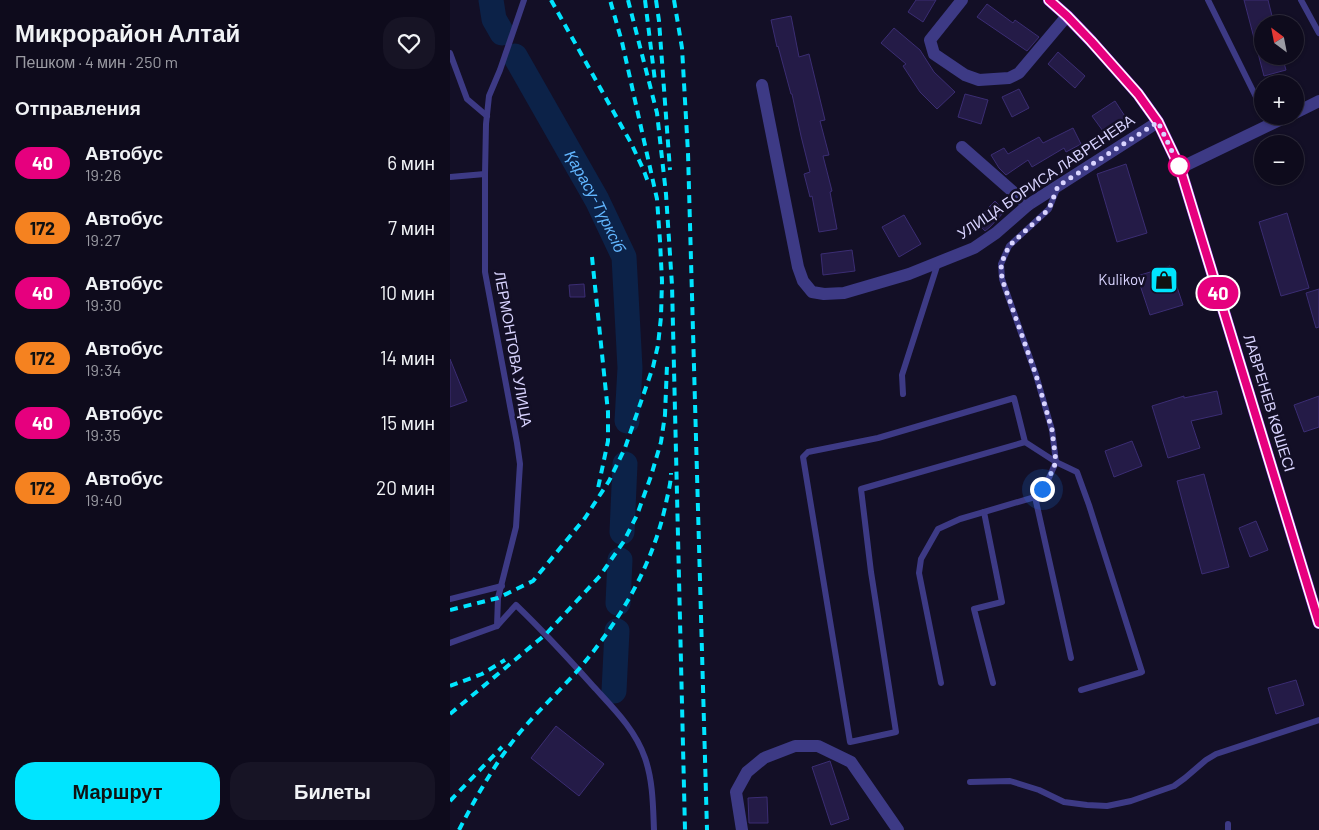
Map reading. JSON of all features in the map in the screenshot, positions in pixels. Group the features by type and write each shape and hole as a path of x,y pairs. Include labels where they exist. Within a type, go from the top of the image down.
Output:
{"main road":[{"name":"ЛАВРЕНЕВ КӨШЕСІ","path":"1049,0 1091,41 1138,94 1158,122 1180,168 1319,623"}],"street":[{"path":"962,0 930,40 934,54 965,74 979,80 1010,78 1020,73 1067,16"},
{"name":"УЛИЦА БОРИСА ЛАВРЕНЕВА","path":"762,85 798,267 803,282 812,292 824,294 844,293 909,274 974,248 996,233 1028,205 1158,122"},
{"path":"1304,109 1319,102"},
{"path":"1180,168 1259,125"},
{"path":"962,147 1028,205"},
{"path":"742,830 736,792 747,772 764,758 795,746 818,746 851,762 898,830"}],"lane":[{"name":"ЛЕРМОНТОВА УЛИЦА","path":"497,626 498,598 516,527 520,464 485,272 484,174 489,96 524,0"},
{"path":"1208,0 1254,93"},
{"path":"1301,0 1319,32"},
{"path":"450,53 467,98 487,116"},
{"path":"450,178 484,174"},
{"path":"941,683 919,574 921,559 938,529 960,519 1035,498 1048,480 1056,462 1052,430 1036,375 1002,279 1001,264 1009,246 1049,209 1058,186"},
{"path":"903,394 902,375 938,262"},
{"path":"1025,442 860,490 896,732 850,742 803,457 808,452 878,438 1014,398 1025,442 1056,462 1077,472 1089,504 1142,672 1080,690"},
{"path":"1035,498 1071,658"},
{"path":"984,512 1002,602 974,609 993,683"},
{"path":"450,599 502,586"},
{"path":"450,642 497,626 516,605 546,634 624,720 636,739 647,766 652,793 654,830"},
{"path":"970,782 1010,781 1039,790 1064,802 1107,806 1131,801 1174,786 1216,754 1319,720"}],"building":[{"path":"916,0 936,0 923,22 908,12"},
{"path":"1244,0 1268,0 1272,15 1254,15 1254,38"},
{"path":"987,4 1013,23 1015,20 1039,37 1027,51 977,17"},
{"path":"791,16 799,57 809,54 825,120 820,121 829,155 823,156 832,191 830,192 837,229 819,232 812,196 810,197 804,174 810,172 792,94 777,47 771,20"},
{"path":"894,28 920,50 934,72 955,92 937,109 920,92 903,66 906,64 881,43"},
{"path":"1058,52 1085,76 1075,88 1048,64"},
{"path":"1261,65 1285,65 1286,70 1264,75"},
{"path":"1019,89 1029,108 1012,117 1002,97"},
{"path":"965,94 988,100 981,124 958,117"},
{"path":"1115,101 1130,124 1108,138 1092,116"},
{"path":"1073,128 1081,144 1066,152 1064,148 1032,167 1028,160 1006,175 991,155 1004,148 1008,154 1039,137 1043,143"},
{"path":"1126,164 1147,233 1117,242 1097,174"},
{"path":"995,201 1005,211 985,231 975,221"},
{"path":"1287,213 1309,288 1281,296 1259,222"},
{"path":"904,215 921,244 899,257 882,227"},
{"path":"852,250 855,271 823,275 821,254"},
{"path":"1170,266 1183,305 1150,315 1137,276"},
{"path":"584,284 585,297 570,297 569,285"},
{"path":"1319,289 1319,327 1316,328 1306,293"},
{"path":"450,359 467,401 450,407"},
{"path":"1217,391 1222,414 1191,421 1200,448 1168,458 1152,406 1184,396 1184,398"},
{"path":"1319,396 1319,427 1304,432 1294,405"},
{"path":"1132,441 1142,466 1114,477 1105,451"},
{"path":"1204,474 1229,567 1202,574 1177,481"},
{"path":"1256,521 1268,550 1250,557 1239,528"},
{"path":"1296,680 1304,705 1276,714 1268,688"},
{"path":"556,726 604,764 579,796 531,758"},
{"path":"830,761 849,819 831,825 812,767"},
{"path":"767,797 768,823 749,823 748,798"}],"waterway":[{"name":"Қарасу-Түрксіб","path":"491,0 494,19 502,33"},
{"name":"Қарасу-Түрксіб","path":"515,56 597,200 624,257 630,368 627,421"},
{"name":"Қарасу-Түрксіб","path":"622,532 625,464"},
{"name":"Қарасу-Түрксіб","path":"618,603 620,560"},
{"name":"Қарасу-Түрксіб","path":"614,691 617,631"}],"railway":[{"path":"551,0 631,143 648,182"},
{"path":"450,610 498,598 533,581 585,518 609,481 625,448 653,367 661,317 662,281 657,199 622,42 610,0"},
{"path":"628,0 657,113 666,194 672,285 685,830"},
{"path":"645,0 655,81"},
{"path":"656,0 670,170"},
{"path":"674,0 682,48 688,153 707,830"},
{"path":"592,257 608,412 608,441 597,493"},
{"path":"450,714 546,634 600,576 624,541 637,515 661,442 665,415 667,365"},
{"path":"459,830 483,787 510,745 579,669 621,612 644,570 653,548 666,503 671,473"},
{"path":"450,686 482,674 505,660"},
{"path":"450,801 502,747"}],"bus line":[{"name":"40","path":"1049,0 1091,41 1138,94 1158,122 1180,168 1319,623"}],"place":[{"name":"Kulikov","path":"1164,280"}],"route":[{"path":"1042,489 1056,462 1052,430 1036,375 1002,279 1001,264 1009,246 1049,209 1058,186 1158,122 1180,168 1179,166"}]}
